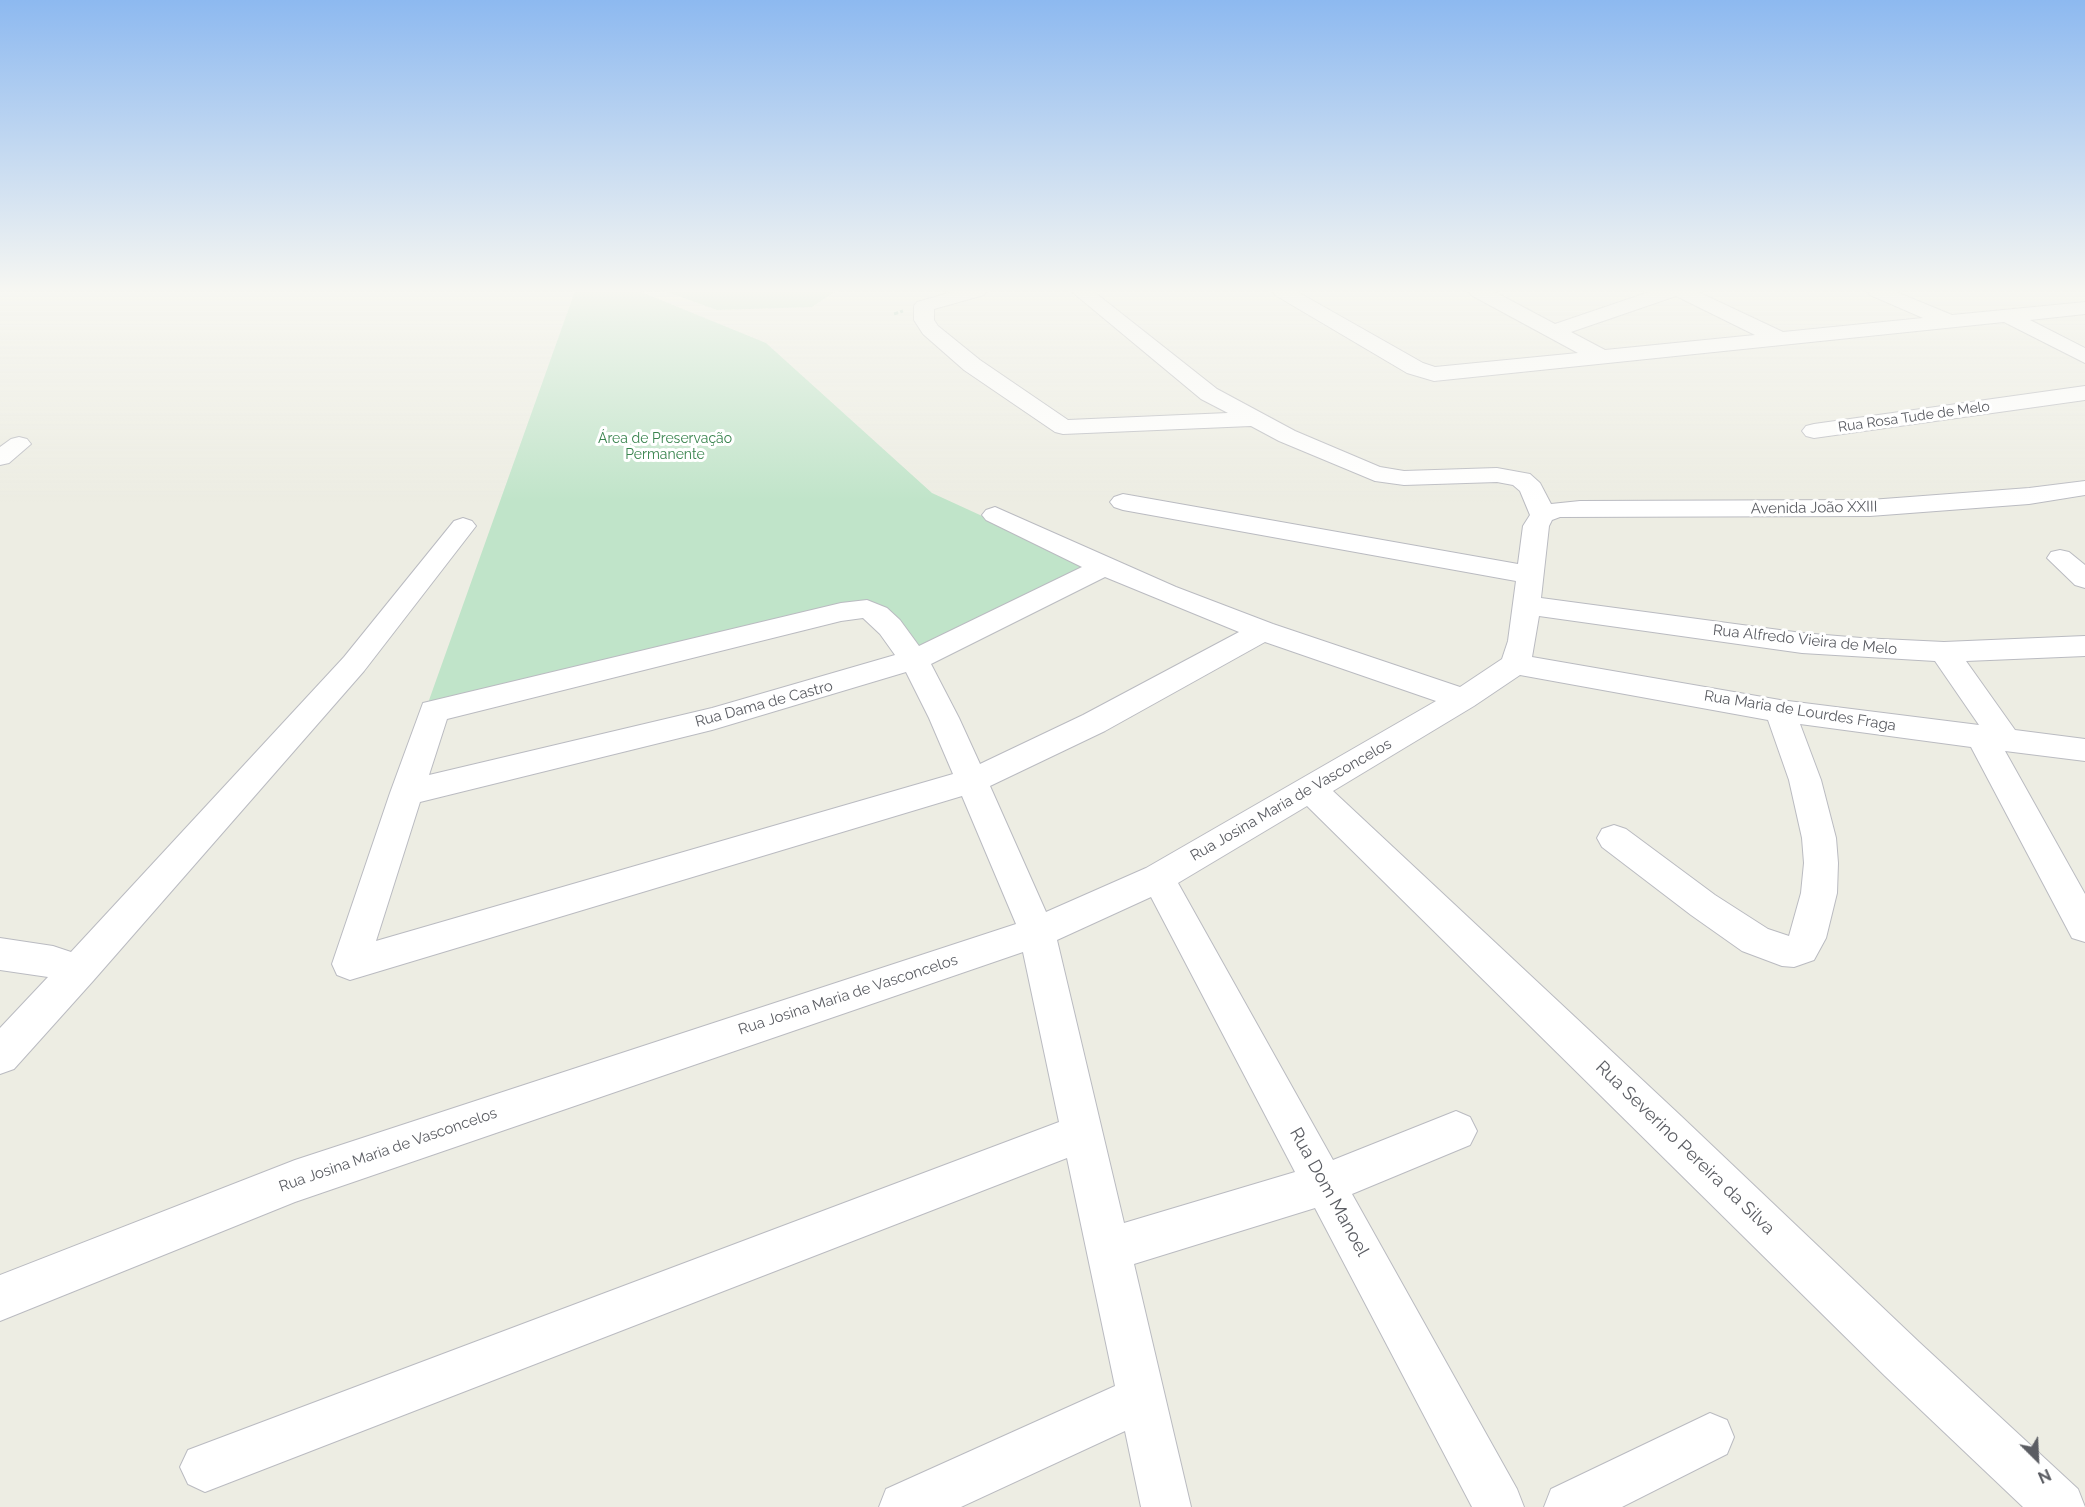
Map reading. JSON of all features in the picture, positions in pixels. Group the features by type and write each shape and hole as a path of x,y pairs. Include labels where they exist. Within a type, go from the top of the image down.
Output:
{"street":[{"path":"967,361 1063,427 1254,419"},
{"path":"1168,361 1209,394 1254,419 1374,474 1404,478 1497,475 1521,479 1531,488 1543,514 1536,526 1522,641 1515,664"},
{"path":"1403,361 1424,372 1448,374 1555,361"},
{"name":"Rua Rosa Tude de Melo","path":"1814,431 2085,393"},
{"path":"0,458 20,444"},
{"name":"Avenida João XXIII","path":"1543,514 1557,510 1580,509 1870,508 2029,496 2085,488"},
{"path":"1123,502 1530,575"},
{"path":"995,515 1104,567 1263,631 1463,699"},
{"path":"0,1056 354,664 463,526"},
{"path":"2060,558 2085,579"},
{"name":"Rua Dama de Castro","path":"406,793 712,719 914,660 1104,567"},
{"name":"Rua Alfredo Vieira de Melo","path":"1526,605 1802,643 1944,652 2085,646"},
{"path":"1166,1507 1037,932 971,781 944,718 914,660 890,627 877,614 867,609 856,610 434,711 350,964 971,781 1094,723 1263,631"},
{"path":"1944,652 1994,739 2085,927"},
{"name":"Rua Josina Maria de Vasconcelos","path":"0,1298 295,1181 1037,932 1093,909 1158,878 1463,699 1515,664"},
{"name":"Rua Maria de Lourdes Fraga","path":"1515,664 1780,711 2085,750"},
{"path":"1614,838 1703,905 1755,940 1782,951 1794,952 1802,949 1808,938 1819,893 1819,846 1805,780 1780,711"},
{"path":"2040,744 2085,734"},
{"name":"Rua Severino Pereira da Silva","path":"1310,789 1902,1359 2060,1507"},
{"name":"Rua Dom Manoel","path":"1158,878 1326,1184 1499,1507"},
{"path":"0,954 53,962 80,970"},
{"path":"1107,1250 1326,1184 1456,1131"},
{"path":"205,1467 1082,1133"},
{"path":"904,1507 1142,1399"},
{"path":"1569,1507 1710,1437"}],"green space":[{"name":"Área de Preservação Permanente","path":"550,361 786,361 932,493 1089,565 917,652 875,604 428,703"}]}
